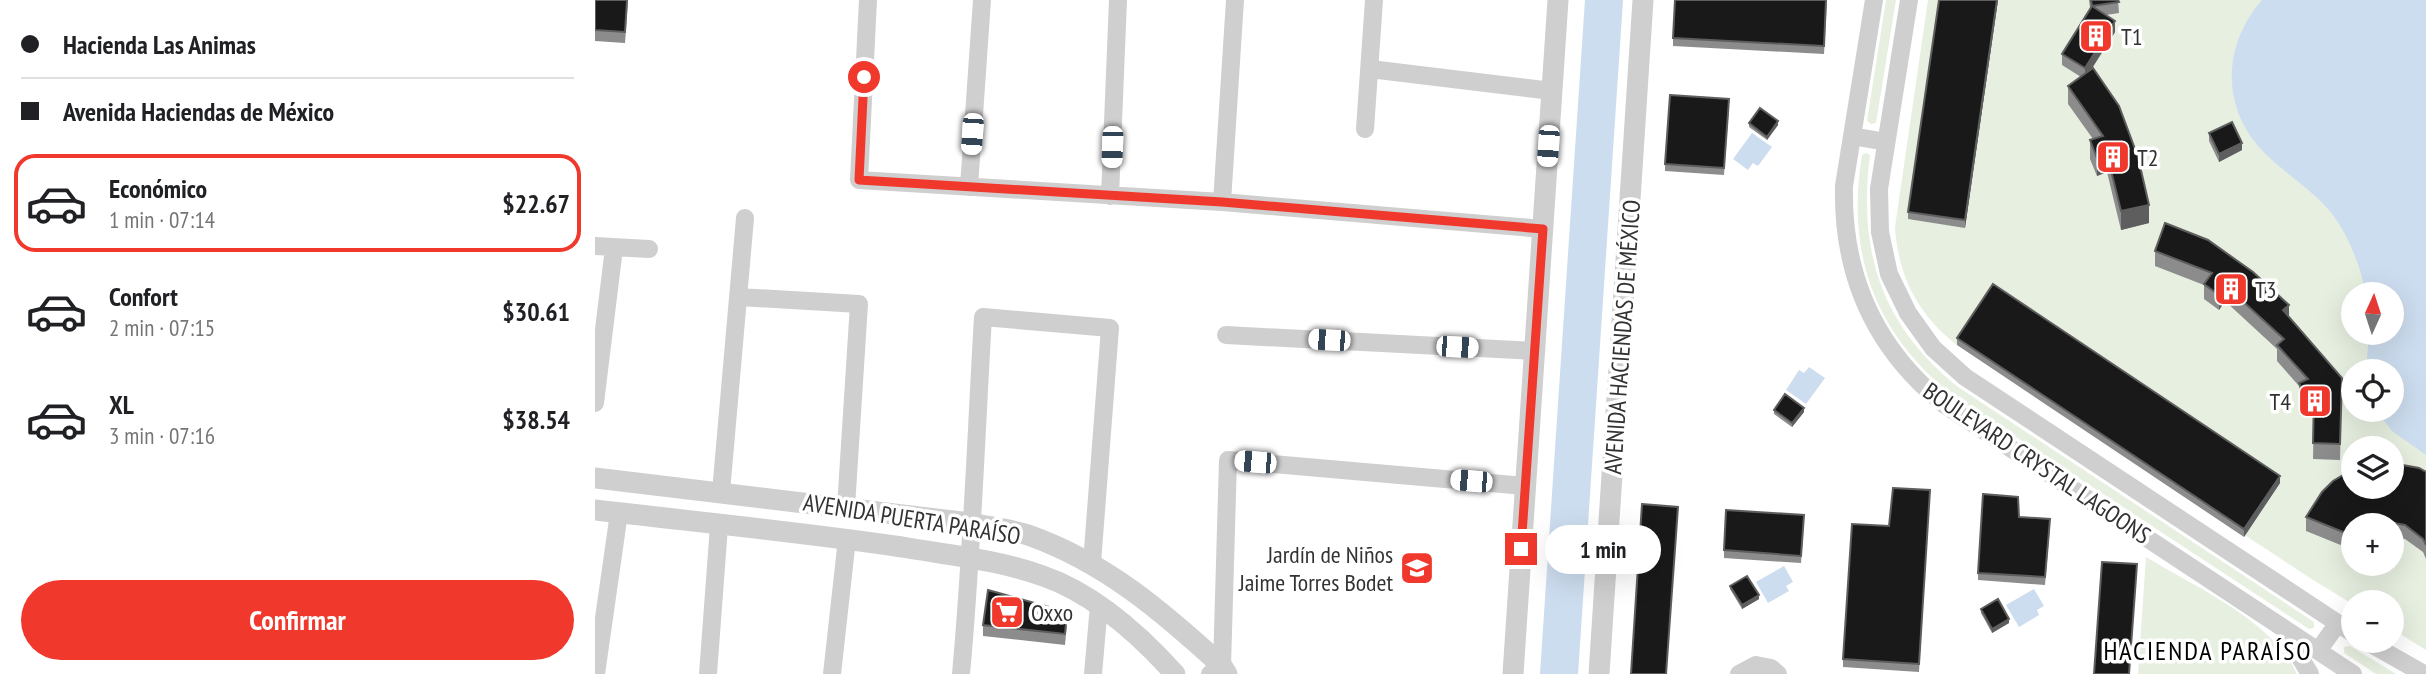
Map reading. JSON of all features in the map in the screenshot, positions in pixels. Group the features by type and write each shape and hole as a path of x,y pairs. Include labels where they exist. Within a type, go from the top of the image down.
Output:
{"street":[{"path":"868,0 859,180 1222,202 1543,229"},
{"path":"969,187 982,0"},
{"path":"1110,196 1118,0"},
{"path":"1222,202 1235,0"},
{"path":"1365,129 1374,0"},
{"path":"1513,674 1558,0"},
{"name":"AVENIDA HACIENDAS DE MÉXICO","path":"1599,674 1643,0"},
{"name":"BOULEVARD CRYSTAL LAGOONS","path":"1874,0 1843,211 1850,261 1866,308 1884,341 1907,371 1945,405 2353,674"},
{"name":"BOULEVARD CRYSTAL LAGOONS","path":"1909,0 1886,142 1878,211 1884,253 1902,304 1933,348 1965,377 2341,625"},
{"path":"1370,69 1552,90"},
{"path":"1852,136 1886,142"},
{"path":"721,492 745,218"},
{"path":"595,246 649,249"},
{"path":"595,403 614,248"},
{"path":"739,297 859,304 846,507"},
{"path":"961,674 971,558 970,523 983,317 1110,328 1093,563"},
{"path":"1226,335 1534,351"},
{"path":"1220,671 1228,460 1525,486"},
{"name":"AVENIDA PUERTA PARAÍSO","path":"595,478 970,523 1026,534 1093,563 1154,604 1220,671"},
{"name":"AVENIDA PUERTA PARAÍSO","path":"595,510 847,539 971,558 1044,576 1099,605 1150,646 1175,674"},
{"path":"596,674 619,513"},
{"path":"708,674 719,526"},
{"path":"832,674 847,539"},
{"path":"1093,674 1099,605"},
{"path":"2276,623 2296,648 2310,674"},
{"path":"2318,651 2338,623"},
{"path":"2387,653 2424,674"},
{"path":"1739,674 1756,665 1764,665 1778,674"}],"green space":[{"path":"1886,0 1896,0 1876,123 1871,124 1867,121"},
{"path":"1928,0 2426,0 2426,650 2404,636 2404,590 2341,590 2341,597 1957,345 1931,321 1921,307 1906,278 1895,227"},
{"path":"1862,155 1870,155 1868,223 1872,255 1881,284 1893,312 1910,338 1932,363 1958,387 2314,622 2314,628 2309,629 1952,395 1925,371 1903,345 1885,317 1872,288 1863,257 1858,225 1858,191"},
{"path":"2146,557 2251,621 2270,637 2297,674 2138,674"},
{"path":"2344,653 2362,653 2396,674 2376,674"}],"water":[{"path":"2262,0 2426,0 2426,455 2404,439 2404,436 2392,431 2385,422 2404,422 2404,359 2367,359 2368,345 2405,345 2405,282 2363,282 2354,253 2333,215 2316,196 2258,146 2237,111 2233,92 2234,53 2240,34"},
{"path":"1752,133 1772,147 1758,166 1753,163 1748,170 1733,159"},
{"path":"1809,367 1825,378 1806,404 1786,390 1799,370 1804,373"},
{"path":"1784,566 1793,582 1786,586 1789,591 1768,603 1756,582"},
{"path":"2034,589 2044,606 2037,610 2039,615 2019,627 2006,605"}],"building":[{"path":"595,0 627,0 625,32 595,30"},
{"path":"1675,0 1826,0 1824,46 1673,38"},
{"path":"1939,0 1997,0 1965,220 1908,212"},
{"path":"2091,0 2118,0 2119,2 2092,6"},
{"name":"T1","path":"2092,6 2115,21 2085,68 2062,54"},
{"name":"T2","path":"2093,68 2119,106 2138,157 2149,205 2121,211 2107,154 2097,158 2090,140 2103,136 2068,86"},
{"path":"1670,95 1729,99 1724,168 1665,164"},
{"path":"1760,108 1778,121 1767,137 1749,123"},
{"path":"2232,122 2242,143 2219,154 2209,133"},
{"path":"2165,223 2208,240 2253,272 2289,305 2283,310 2341,377 2340,444 2313,443 2314,396 2306,399 2299,383 2308,379 2277,345 2284,339 2225,285 2219,295 2204,284 2212,273 2155,251"},
{"path":"1993,284 2280,476 2244,529 1957,338"},
{"path":"1785,394 1804,408 1792,423 1774,410"},
{"path":"2404,465 2426,472 2426,545 2423,539 2404,525 2404,513 2341,513 2341,531 2306,517 2322,492 2341,476 2341,499 2404,499"},
{"path":"1893,488 1930,490 1919,664 1843,659 1852,524 1889,526"},
{"path":"1983,494 2018,497 2019,517 2050,519 2045,577 1978,573"},
{"path":"1642,504 1678,507 1666,674 1631,674"},
{"path":"1726,510 1804,515 1801,556 1724,550"},
{"path":"2102,562 2137,564 2129,674 2094,674"},
{"path":"1747,576 1759,595 1742,605 1730,586"},
{"name":"Oxxo","path":"988,590 1067,612 1065,634 983,625"},
{"path":"1998,599 2009,619 1992,629 1981,609"}],"waterway":[{"path":"1559,674 1604,0"}],"place":[{"name":"T1","path":"2096,36"},
{"name":"T2","path":"2113,157"},
{"name":"T3","path":"2231,289"},
{"name":"T4","path":"2315,401"},
{"name":"Jardín de Niños Jaime Torres Bodet","path":"1417,568"},
{"name":"Oxxo","path":"1007,612"}],"district":[{"name":"HACIENDA PARAÍSO","path":"2208,650"}],"route":[{"path":"864,77 859,180 1222,202 1543,229 1521,549"}]}
